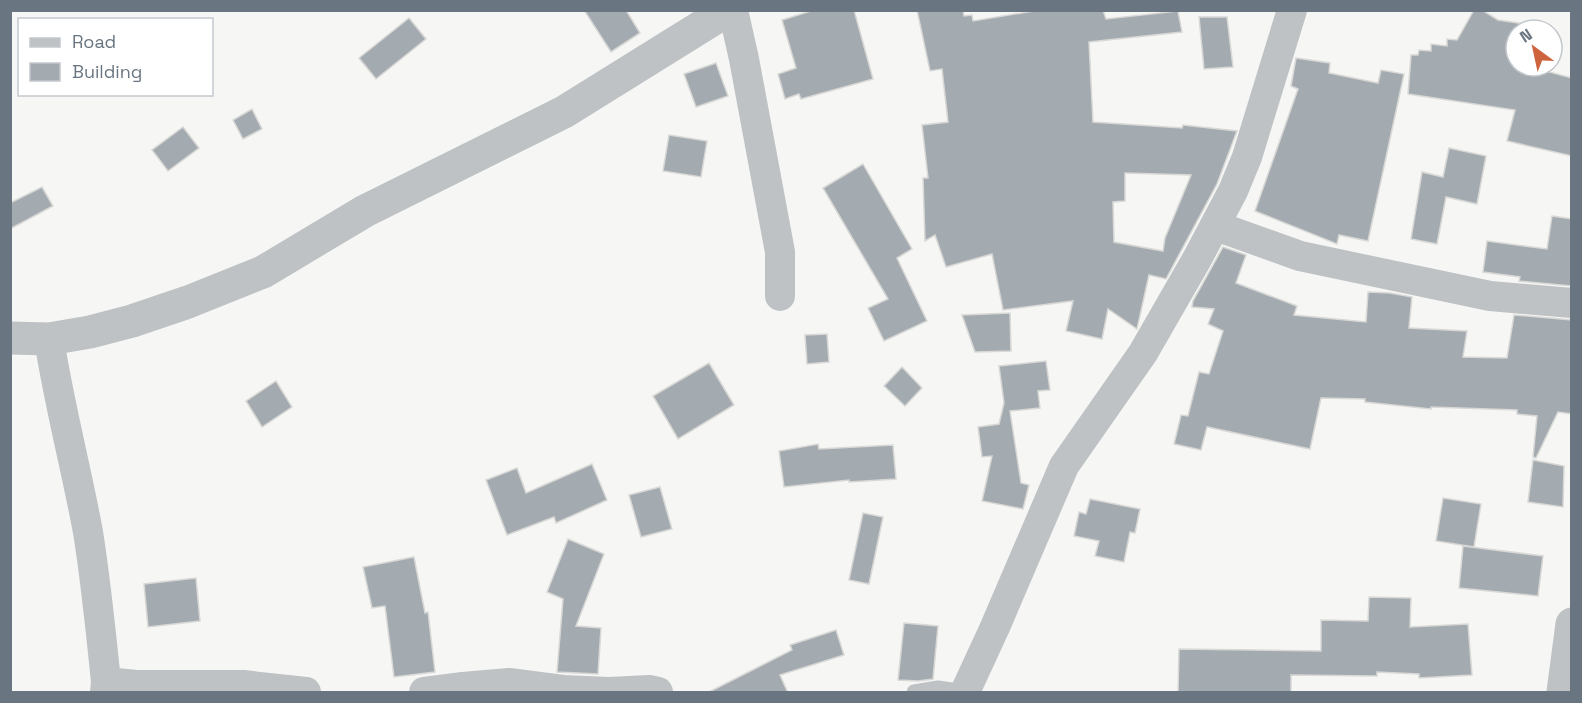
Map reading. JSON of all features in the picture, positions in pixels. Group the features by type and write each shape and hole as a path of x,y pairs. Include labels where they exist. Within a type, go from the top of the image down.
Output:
{"street":[{"path":"10,338 49,339 90,332 188,302 263,272 375,206 564,112 728,10"},
{"path":"733,10 780,252 780,296"},
{"path":"965,692 1064,466 1143,352 1216,226 1247,157 1292,10"},
{"path":"1216,226 1300,256 1490,296 1572,303"},
{"path":"49,339 58,396 87,530 98,596 105,687 243,685 306,693"},
{"path":"1563,693 1572,624"},
{"path":"424,693 509,683 563,690 609,692 649,690 658,693"}],"lane":[{"path":"914,693 938,688 965,692"}],"building":[{"path":"584,10 626,10 640,33 611,52"},
{"path":"814,10 854,10 873,79 801,99 799,94 785,99 778,74 796,68 782,20"},
{"path":"917,10 963,10 964,16 972,15 973,21 1040,10 1103,10 1106,19 1178,11 1182,32 1089,42 1093,122 1182,128 1183,125 1237,131 1217,184 1166,279 1149,275 1137,329 1108,309 1102,339 1066,331 1073,301 1003,310 992,254 946,267 935,235 925,241 923,178 928,178 922,125 948,122 942,69 930,71","holes":["1125,173 1191,175 1165,238 1163,251 1114,242 1113,202 1125,201"]},
{"path":"1474,10 1482,10 1498,20 1504,21 1504,78 1564,78 1564,76 1572,78 1572,156 1507,141 1515,110 1408,94 1411,55 1418,55 1419,50 1431,51 1431,44 1447,46 1447,39 1457,40"},
{"path":"1199,17 1227,17 1233,67 1204,69"},
{"path":"409,18 426,39 376,79 359,58"},
{"path":"1296,58 1330,63 1329,73 1378,83 1381,70 1404,74 1368,241 1339,235 1337,244 1255,211 1298,89 1291,86"},
{"path":"716,63 728,96 696,107 684,74"},
{"path":"252,109 262,129 243,139 233,120"},
{"path":"183,127 199,148 168,171 152,150"},
{"path":"669,135 707,141 701,177 663,171"},
{"path":"1449,148 1486,156 1477,204 1446,197 1437,244 1411,239 1422,172 1443,177"},
{"path":"863,164 912,249 897,258 927,321 884,341 868,308 888,299 823,188"},
{"path":"42,187 53,206 10,229 10,203"},
{"path":"1552,216 1572,219 1572,286 1519,281 1520,277 1483,272 1487,241 1547,249"},
{"path":"1223,247 1246,255 1236,283 1297,306 1294,315 1366,322 1368,292 1412,297 1409,328 1467,331 1463,357 1507,358 1514,315 1572,320 1572,414 1558,412 1536,458 1533,457 1537,416 1517,414 1517,410 1431,407 1431,409 1365,402 1365,399 1321,398 1310,449 1207,427 1201,450 1174,444 1181,415 1188,416 1199,372 1209,374 1223,331 1208,324 1214,309 1192,307 1193,301"},
{"path":"1010,313 1011,351 975,352 962,315"},
{"path":"827,334 829,362 807,364 805,335"},
{"path":"1046,361 1050,390 1038,391 1040,408 1010,411 1021,483 1029,485 1023,509 982,501 992,456 982,457 978,427 999,424 1004,403 999,366"},
{"path":"709,363 734,405 678,439 653,396"},
{"path":"902,367 922,388 905,406 884,386"},
{"path":"276,381 292,407 262,427 246,401"},
{"path":"818,444 819,449 893,445 896,479 849,482 849,480 784,487 779,451"},
{"path":"1533,460 1564,466 1563,507 1528,502"},
{"path":"592,464 607,500 556,523 554,517 507,535 486,480 517,468 526,493"},
{"path":"660,487 672,529 641,537 629,495"},
{"path":"1443,498 1481,504 1474,547 1436,541"},
{"path":"1090,499 1140,509 1135,533 1130,532 1124,562 1095,556 1099,541 1074,536 1079,512 1086,514"},
{"path":"863,513 883,517 869,584 849,580"},
{"path":"568,539 604,554 576,626 601,628 598,674 557,672 563,599 547,592"},
{"path":"1463,546 1543,556 1538,596 1459,588"},
{"path":"414,557 425,613 428,612 435,672 394,677 385,606 372,608 363,567"},
{"path":"196,578 200,621 148,627 144,584"},
{"path":"1369,597 1411,598 1410,627 1468,624 1472,675 1419,678 1419,674 1377,672 1377,676 1291,675 1291,693 1178,693 1179,649 1321,651 1321,620 1368,621"},
{"path":"904,623 938,626 933,679 898,680"},
{"path":"836,630 844,655 780,675 788,693 707,693 792,650 790,645"}]}
